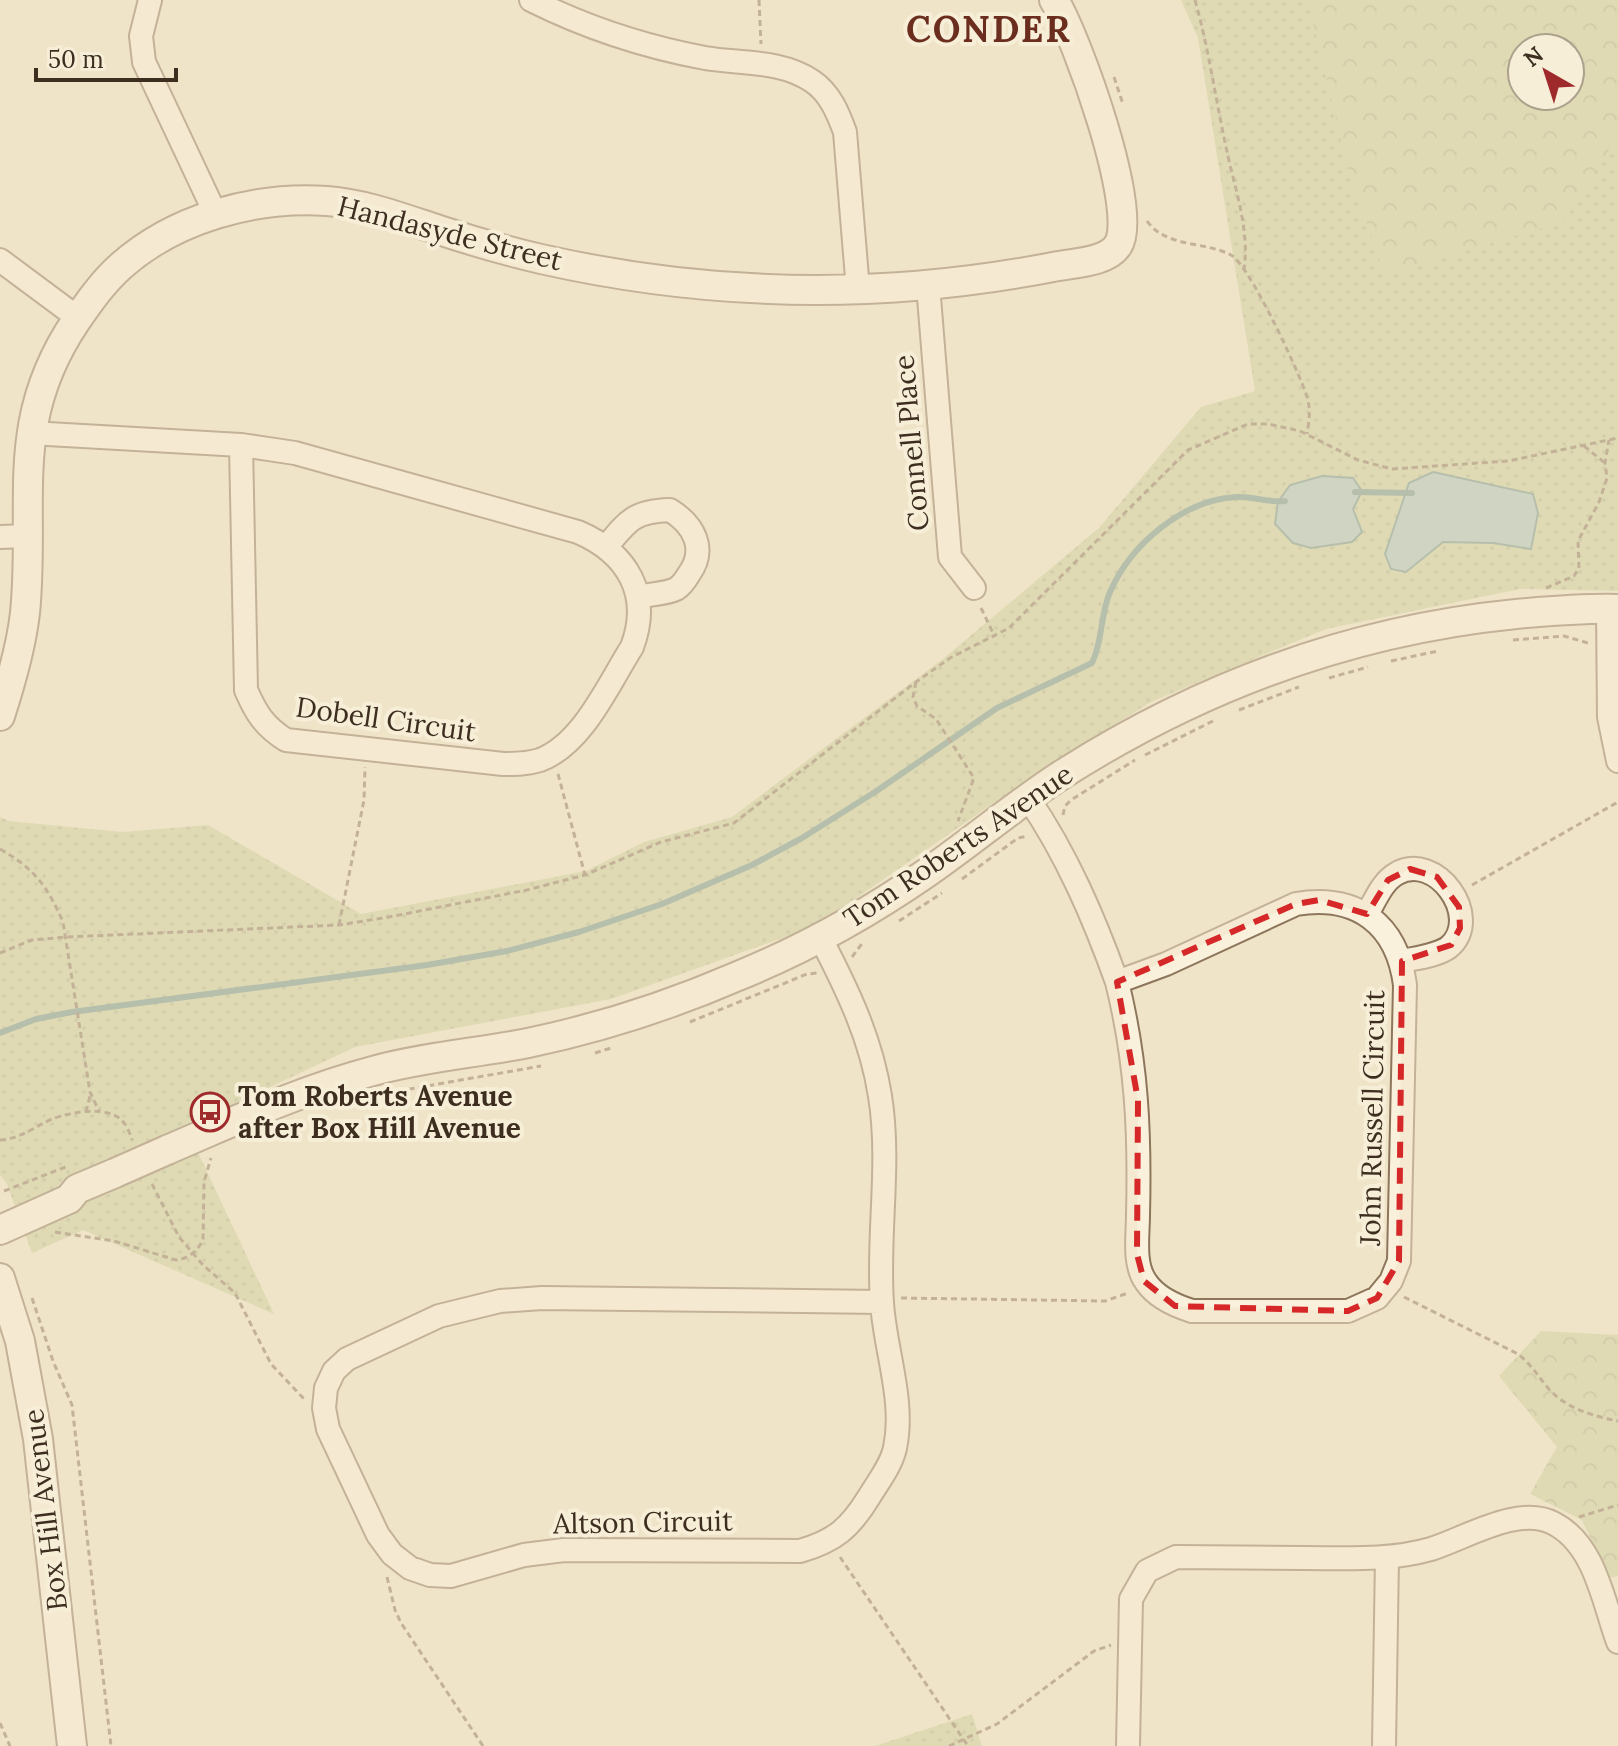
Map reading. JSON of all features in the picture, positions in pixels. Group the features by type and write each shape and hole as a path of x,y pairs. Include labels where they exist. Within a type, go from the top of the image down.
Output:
{"street":[{"path":"150,0 141,36 144,62 216,215"},
{"path":"531,0 606,32 639,42 705,58 792,70 813,82 837,110 845,132 858,290"},
{"name":"Handasyde Street","path":"0,716 16,666 25,613 14,537 26,484 30,433 47,371 60,343 90,299 131,258 174,230 237,208 282,201 329,201 377,210 538,258 630,277 768,290 858,290 928,285 1016,274 1099,258 1121,242 1122,216 1109,146 1093,88 1066,19 1054,0"},
{"path":"0,260 78,318"},
{"name":"Connell Place","path":"928,285 950,557 974,588"},
{"path":"30,433 241,445 295,453 578,532 607,546 630,574 638,597 676,589 696,565 699,552 693,529 670,510 645,512 624,525 607,546"},
{"name":"Dobell Circuit","path":"241,445 246,690 257,716 270,730 286,740 503,764 531,763 565,746 582,726 632,647 639,610 638,597"},
{"path":"1613,609 1609,717 1618,761"},
{"name":"Tom Roberts Avenue","path":"2,1202 63,1185 77,1177 115,1173 317,1086 378,1069 530,1042 659,1007 741,975 820,937 925,874 1064,773 1168,713 1265,671 1346,645 1431,625 1563,610 1613,609"},
{"path":"1028,798 1079,888 1117,982 1130,1041 1138,1100 1137,1254 1144,1281"},
{"path":"1117,982 1166,964 1296,904 1319,900 1343,904 1367,914 1388,880 1398,872 1410,869 1424,871 1437,877 1453,896"},
{"name":"John Russell Circuit","path":"1402,961 1441,952 1451,945 1460,928 1459,907 1453,896"},
{"name":"John Russell Circuit","path":"1144,1281 1175,1306 1192,1311 1348,1311 1368,1304 1387,1287 1399,1261 1405,985 1402,961 1383,929 1367,914"},
{"name":"Altson Circuit","path":"820,937 864,1029 881,1098 882,1302 898,1421 895,1449 890,1462 860,1513 844,1531 828,1541 800,1551 564,1550 524,1555 451,1576 430,1575 410,1568 392,1554 378,1535 328,1429 324,1408 326,1388 334,1371 347,1359 439,1316 500,1301 542,1298 882,1302"},
{"name":"Tom Roberts Avenue","path":"0,1230 69,1199 77,1177"},
{"name":"Box Hill Avenue","path":"0,1278 20,1341 36,1426 72,1746"},
{"path":"1128,1746 1131,1599 1140,1579 1156,1565 1176,1557 1387,1557 1430,1549 1514,1518 1549,1520 1579,1543 1589,1560 1618,1642"},
{"path":"1384,1746 1387,1557"}],"path":[{"path":"759,0 759,65"},
{"path":"1195,0 1209,49 1247,246 1244,269"},
{"path":"1108,64 1123,106"},
{"path":"1144,213 1154,230 1170,238 1233,256 1244,269 1307,396 1310,413 1307,434"},
{"path":"0,953 32,940 67,937 339,925 527,890 585,875 661,842 734,823 916,682 950,658 1009,628 1188,450 1248,424 1268,424 1307,434 1358,460 1392,469 1508,461 1618,438"},
{"path":"1546,587 1574,576 1579,568 1578,541 1607,478 1605,463 1609,440"},
{"path":"1584,446 1605,463"},
{"path":"974,588 995,637"},
{"path":"916,682 913,697 917,706 936,719 974,778 954,830"},
{"path":"900,694 913,697"},
{"path":"339,925 364,800 367,751"},
{"path":"550,755 555,763 585,875"},
{"path":"1453,896 1618,802"},
{"path":"0,849 34,872 44,884 63,922 90,1092 99,1112"},
{"path":"86,1113 90,1092"},
{"path":"0,1140 26,1134 52,1119 99,1112 114,1115 124,1123 136,1149"},
{"path":"45,1230 114,1241 183,1260 200,1246 203,1239 204,1182 211,1158"},
{"path":"2,1202 66,1166 77,1177"},
{"path":"148,1176 179,1237 235,1293 271,1364 306,1402"},
{"path":"882,1302 891,1298 1105,1301 1127,1293 1144,1281"},
{"path":"1387,1287 1518,1354 1566,1403 1618,1421"},
{"path":"29,1292 72,1405 111,1746"},
{"path":"1562,1528 1567,1520 1618,1505"},
{"path":"828,1541 968,1746"},
{"path":"384,1565 401,1623 483,1746"},
{"path":"949,1746 997,1724 1094,1651 1104,1646 1130,1643"},
{"path":"0,1723 10,1746"}],"highlighted area":[{"path":"1410,869 1437,877 1459,907 1460,928 1451,945 1402,961 1399,1261 1377,1298 1348,1311 1175,1306 1144,1281 1137,1254 1138,1100 1117,982 1296,904 1319,900 1367,914 1388,880"}],"green space":[{"path":"1181,0 1618,0 1618,591 1520,589 1326,629 1151,702 1027,780 816,926 611,999 355,1047 186,1127 274,1314 83,1230 32,1253 7,1184 0,1175 0,817 9,821 122,832 208,825 361,914 586,871 644,842 732,817 944,658 1099,528 1201,407 1255,391 1198,38"},
{"path":"1308,0 1618,0 1618,135 1565,221 1385,275 1348,170"},
{"path":"1541,1331 1618,1335 1618,1576 1609,1578 1582,1520 1530,1494 1557,1447 1499,1376"},
{"path":"972,1714 982,1746 875,1746"}],"water":[{"path":"1433,472 1533,494 1538,513 1531,549 1493,543 1443,542 1406,572 1391,569 1385,554 1409,483"},
{"path":"1322,476 1353,478 1362,491 1353,509 1362,532 1352,542 1311,548 1293,543 1275,524 1278,502 1290,485"}],"waterway":[{"path":"1355,492 1412,493"},
{"path":"0,1033 36,1019 72,1012 427,965 507,951 579,932 662,904 752,865 802,838 997,708 1092,663 1107,601 1119,574 1145,542 1178,516 1197,506 1236,497 1285,501"}],"place":[{"name":"Tom Roberts Avenue after Box Hill Avenue","path":"210,1112"}],"district":[{"name":"CONDER","path":"989,29"}]}
